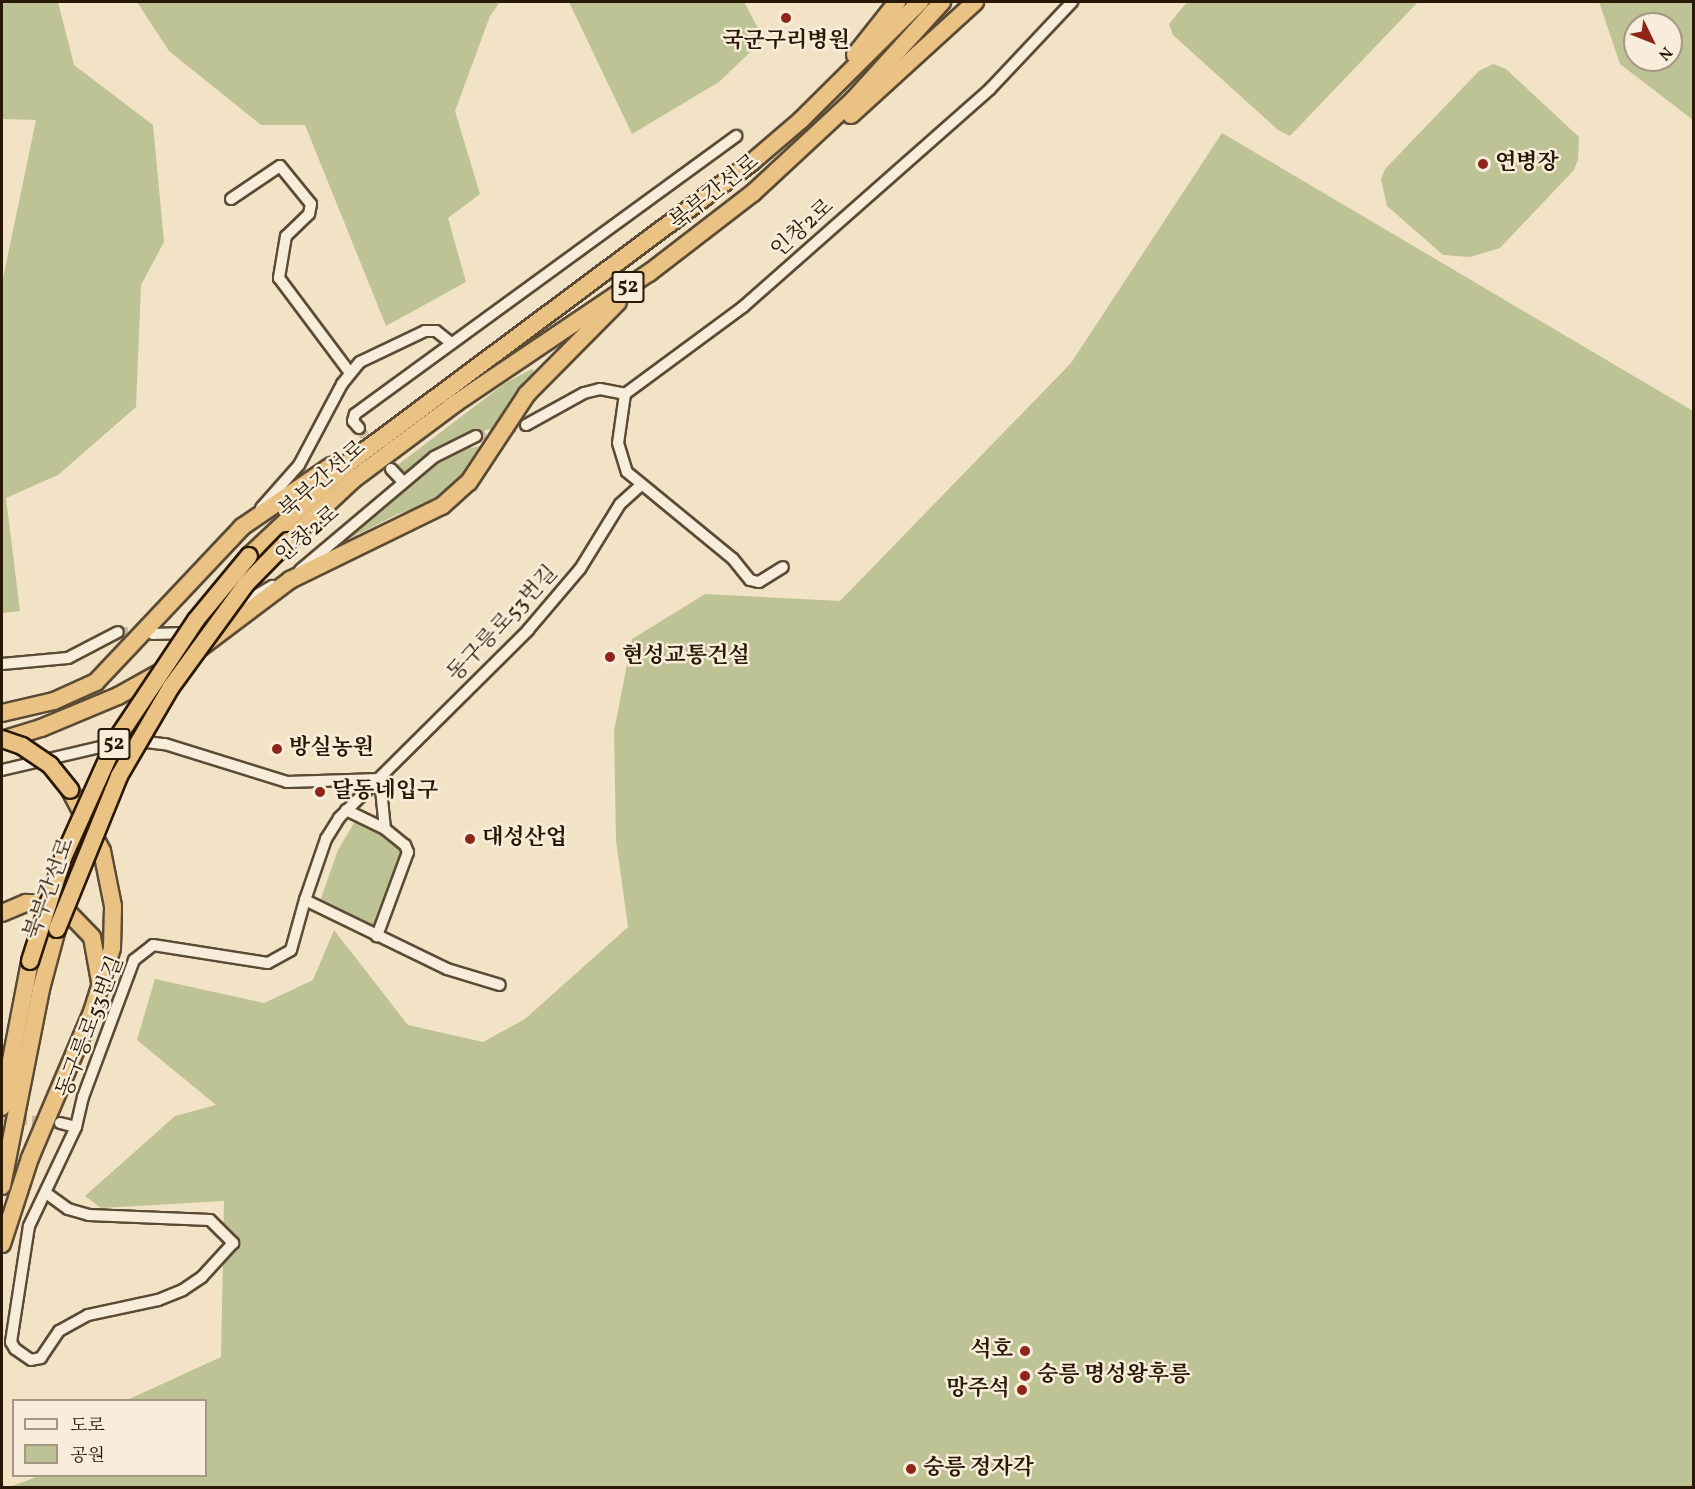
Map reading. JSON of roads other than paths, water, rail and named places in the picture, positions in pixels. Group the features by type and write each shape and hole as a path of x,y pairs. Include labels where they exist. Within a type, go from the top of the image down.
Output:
{"highway":[{"path":"801,120 897,2"},
{"name":"북부간선로","path":"2,1107 30,961 67,848 116,740 196,620 249,556 347,464 478,365 696,207 801,120 920,2"},
{"name":"북부간선로","path":"2,1186 41,989 57,929 119,776 171,687 246,584 354,479 409,438 649,273 797,154 854,99 942,2"},
{"path":"797,154 857,111 975,2"},
{"path":"2,739 41,728 118,696 188,657 290,580 325,560 379,540 442,506 469,482 527,394 649,273"},
{"path":"2,713 54,700 96,682 244,525 478,365"},
{"path":"2,739 22,746 50,765 70,790 102,851 112,899 114,932 101,989 30,1158 2,1244"},
{"path":"2,913 26,903 45,902 55,903 74,916 92,937 101,989"}],"street":[{"name":"인창2로","path":"625,394 761,293 990,89 1072,2"},
{"path":"359,428 353,419 355,414 450,342 736,136"},
{"path":"231,199 280,166 311,204 312,211 286,236 279,278 350,373"},
{"path":"244,525 298,465 350,373 360,362 425,331 436,331 450,342"},
{"path":"526,425 584,393 600,389 625,394 619,457 640,485 733,559 753,582 783,567"},
{"name":"인창2로","path":"153,633 173,635 204,627 270,586 290,580 402,482 444,450 476,436"},
{"path":"391,469 402,482"},
{"name":"동구릉로53번길","path":"60,1123 75,1127 86,1088 134,960 153,945 267,963 291,950 304,900 326,839 349,807 380,779 563,590 620,504 640,485"},
{"path":"2,663 68,658 118,632"},
{"path":"2,770 107,742 130,740 165,744 287,782 380,779 385,829"},
{"path":"340,782 355,791 349,807 385,829 405,845 408,852 377,936"},
{"path":"304,900 447,969 500,985"},
{"path":"46,1193 68,1209 89,1215 210,1220 233,1243 202,1277 183,1290 158,1300 88,1315 59,1331 41,1358 31,1360 11,1342 29,1226 75,1127"}],"tunnel":[{"path":"476,436 526,425"},
{"path":"359,428 375,449"},
{"path":"118,632 145,633"},
{"path":"2,1118 49,1122"}],"place":[{"name":"국군구리병원","path":"786,18"},
{"name":"연병장","path":"1483,164"},
{"name":"현성교통건설","path":"610,657"},
{"name":"방실농원","path":"277,749"},
{"name":"달동네입구","path":"320,792"},
{"name":"대성산업","path":"470,839"},
{"name":"석호","path":"1025,1351"},
{"name":"숭릉 명성왕후릉","path":"1025,1376"},
{"name":"망주석","path":"1022,1390"},
{"name":"숭릉 정자각","path":"911,1469"}]}
